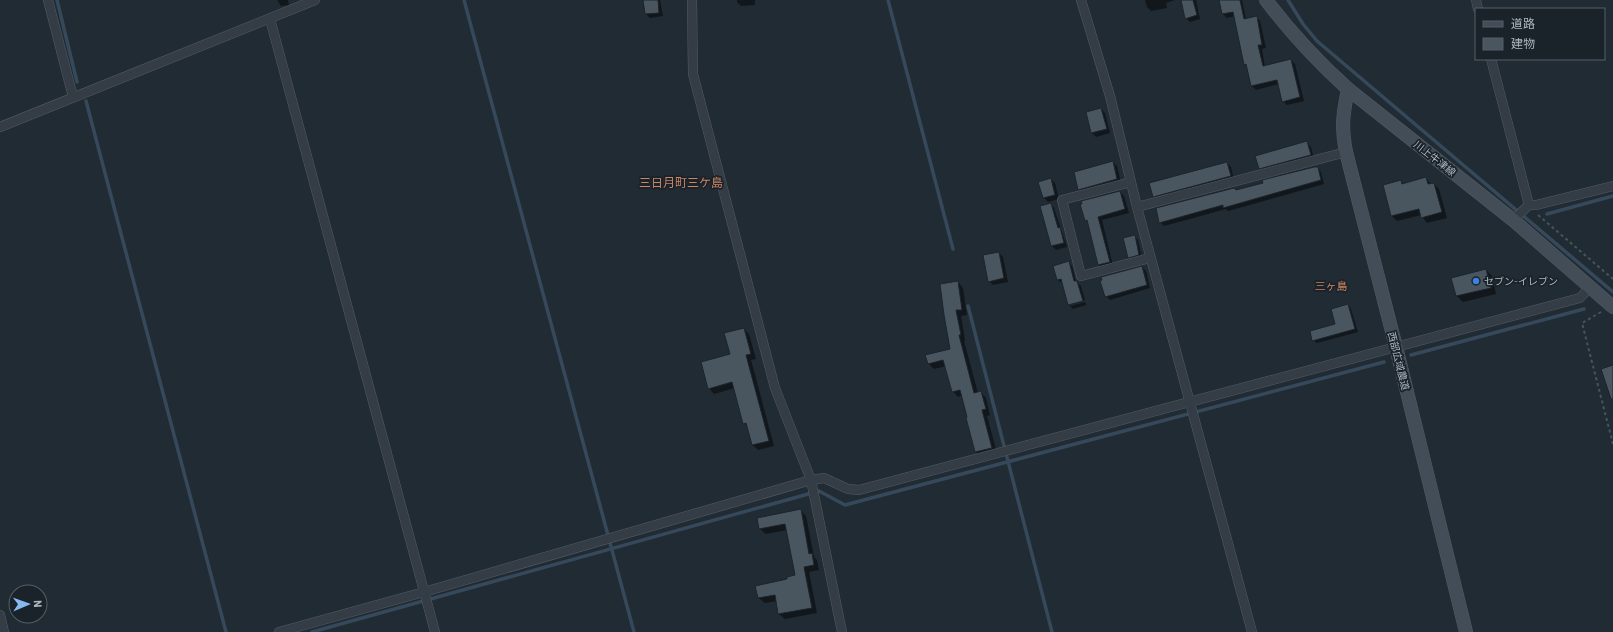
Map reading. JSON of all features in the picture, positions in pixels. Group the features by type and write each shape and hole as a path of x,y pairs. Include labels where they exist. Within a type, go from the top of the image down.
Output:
{"street":[{"path":"48,0 73,97"},
{"path":"0,127 315,0"},
{"path":"692,0 693,74 775,388 811,480 842,632"},
{"path":"1081,0 1110,96 1150,258 1252,632"},
{"name":"川上牛津線","path":"1266,0 1302,46 1348,89 1513,220 1611,305"},
{"path":"270,19 435,632"},
{"path":"1491,60 1529,205"},
{"name":"西部広域農道","path":"1348,89 1342,131 1346,152 1396,347 1466,632"},
{"path":"1137,207 1346,152"},
{"path":"1131,182 1062,200 1081,276 1150,258"},
{"path":"1513,220 1529,205 1536,205 1613,186"},
{"path":"279,632 424,592 811,480 824,478 848,489 859,490 1580,298 1590,287"},
{"path":"0,615 4,632"}],"path":[{"path":"1529,205 1536,214 1613,279"},
{"path":"1611,305 1599,314 1582,323 1613,444"}],"building":[{"path":"643,0 658,0 659,13 645,14"},
{"path":"1181,0 1193,0 1197,15 1185,19"},
{"path":"1219,0 1240,0 1244,19 1257,16 1262,45 1258,45 1263,66 1291,59 1300,97 1282,102 1277,80 1251,86 1246,64 1244,65 1233,12 1222,14"},
{"path":"1101,108 1107,129 1091,133 1086,112"},
{"path":"1307,141 1311,155 1259,169 1255,156"},
{"path":"1113,161 1117,179 1078,190 1074,172"},
{"path":"1227,162 1231,176 1153,197 1149,183"},
{"path":"1318,167 1321,180 1223,208 1223,205 1159,223 1156,208 1234,188 1236,190 1263,183 1262,180"},
{"path":"1426,177 1428,184 1434,183 1442,212 1421,218 1419,209 1391,216 1383,185 1401,180 1402,184"},
{"path":"1051,178 1055,195 1043,198 1038,182"},
{"path":"1120,191 1125,209 1098,217 1110,262 1098,265 1087,220 1085,221 1080,204 1082,204 1081,201"},
{"path":"1051,203 1064,243 1051,246 1040,206"},
{"path":"1135,235 1139,255 1128,258 1123,238"},
{"path":"999,252 1004,278 988,282 983,255"},
{"path":"1069,261 1074,281 1077,281 1083,301 1068,305 1061,279 1057,280 1053,266"},
{"path":"1142,266 1147,285 1105,297 1100,281 1102,280 1101,277"},
{"path":"1486,269 1491,288 1456,296 1451,278"},
{"path":"958,281 962,310 956,310 961,335 959,335 974,393 981,391 986,409 982,410 992,448 975,452 960,390 952,392 943,360 928,364 925,355 950,349 940,284"},
{"path":"1348,304 1355,329 1312,341 1310,331 1335,324 1331,309"},
{"path":"744,328 751,354 746,355 769,441 752,445 746,423 743,424 732,382 708,389 701,362 730,354 724,333"},
{"path":"1613,365 1613,399 1611,399 1601,369"},
{"path":"801,509 809,554 812,553 814,565 804,567 812,608 778,614 775,595 758,598 755,586 787,579 787,577 795,575 785,524 759,529 757,518"}],"waterway":[{"path":"57,0 77,82"},
{"path":"464,0 634,632"},
{"path":"888,0 953,249"},
{"path":"1288,0 1303,24 1317,41 1613,292"},
{"path":"86,101 226,632"},
{"path":"1547,214 1613,196"},
{"path":"968,306 1052,632"},
{"path":"1411,355 1584,309"},
{"path":"312,632 819,491 845,505 1384,362"}],"place":[{"name":"セブン-イレブン","path":"1476,281"}],"district":[{"name":"三日月町三ケ島","path":"681,183"},
{"name":"三ヶ島","path":"1331,286"}]}
